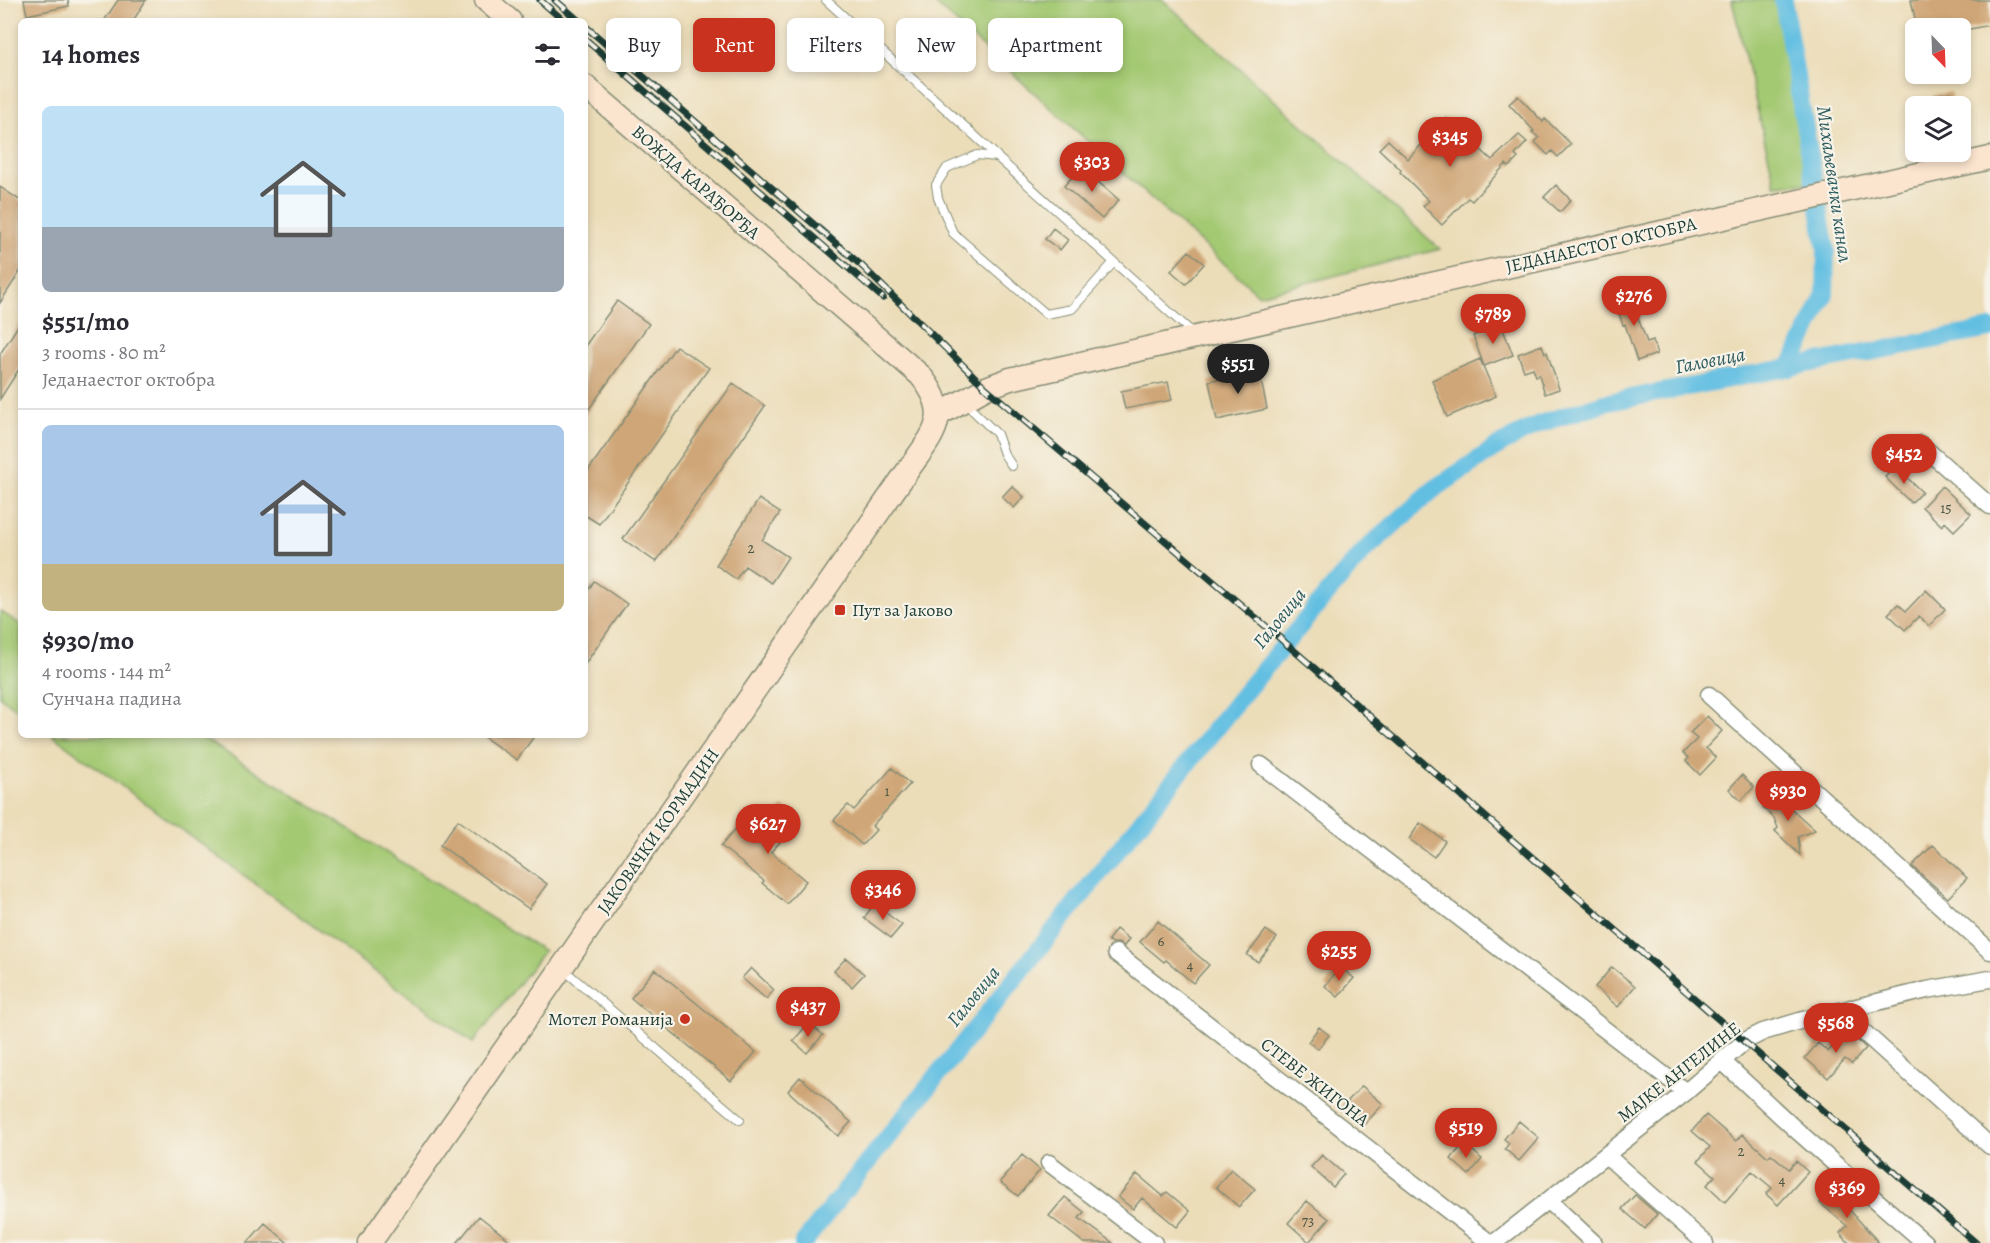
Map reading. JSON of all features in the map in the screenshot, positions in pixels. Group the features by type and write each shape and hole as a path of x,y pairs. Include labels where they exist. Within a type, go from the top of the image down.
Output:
{"main road":[{"path":"486,0 507,18"},
{"name":"ВОЖДА КАРАЂОРЂА","path":"588,89 920,375 933,392 938,405 938,415"},
{"name":"ЈЕДАНАЕСТОГ ОКТОБРА","path":"938,415 986,388 1010,379 1990,158"},
{"name":"ЈАКОВАЧКИ КОРМАДИН","path":"370,1243 934,431 938,415"}],"street":[{"path":"1920,444 1990,506"},
{"path":"1709,695 1990,951"},
{"path":"1261,765 1686,1092"},
{"name":"СТЕВЕ ЖИГОНА","path":"1116,953 1492,1243"},
{"name":"МАЈКЕ АНГЕЛИНЕ","path":"1492,1243 1549,1201 1686,1092 1745,1041 1763,1032 1850,1008 1927,990 1990,979"},
{"path":"1850,1008 1852,1018 1858,1027 1990,1146"},
{"path":"1722,1061 1794,1128 1925,1243"},
{"path":"1606,1155 1705,1243"},
{"path":"1049,1163 1154,1243"},
{"path":"1549,1201 1594,1243"}],"lane":[{"path":"826,0 1197,337"},
{"path":"997,157 977,155 948,168 936,185 938,198 953,233 1046,314 1072,309 1114,262"},
{"path":"963,401 997,434 1011,466"},
{"path":"562,969 740,1120"}],"green space":[{"path":"931,0 1163,0 1440,249 1259,295 1011,72 1123,72 1123,18 988,18 988,51 976,40 976,18 951,18"},
{"path":"1732,0 1791,0 1821,182 1775,185"},
{"path":"0,611 18,623 18,710 0,697"},
{"path":"56,738 203,738 544,951 473,1043"}],"building":[{"path":"24,0 68,0 69,6 27,15"},
{"path":"118,0 146,0 135,18 106,18"},
{"path":"1911,0 1990,0 1990,25 1971,29 1971,18 1915,18"},
{"path":"1950,92 1951,96 1934,96"},
{"path":"1518,96 1543,122 1545,119 1571,144 1558,157 1552,151 1548,155 1535,142 1539,138 1509,104"},
{"path":"1446,118 1492,160 1519,135 1527,142 1515,155 1518,158 1509,167 1506,164 1472,201 1468,198 1442,225 1423,206 1429,201 1379,149 1388,140 1408,159"},
{"path":"1081,167 1119,200 1102,219 1064,186"},
{"path":"1556,185 1571,200 1560,212 1544,197"},
{"path":"0,187 18,199 18,275 0,303"},
{"path":"1053,228 1068,240 1060,250 1045,239"},
{"path":"1189,251 1204,264 1186,284 1171,271"},
{"path":"1628,291 1647,342 1653,340 1657,354 1637,361 1613,297"},
{"path":"617,301 649,324 588,411 588,342"},
{"path":"1501,324 1513,355 1484,366 1473,336"},
{"path":"18,326 18,371 0,399 0,354"},
{"path":"1542,345 1545,353 1547,352 1559,389 1545,394 1539,375 1536,376 1533,368 1524,371 1518,354"},
{"path":"676,346 709,368 599,524 588,517 588,471"},
{"path":"1480,359 1496,396 1447,417 1432,380"},
{"path":"1259,370 1267,409 1217,420 1209,381"},
{"path":"1168,382 1172,400 1125,409 1121,391"},
{"path":"733,383 765,406 656,562 623,539"},
{"path":"1896,467 1922,492 1911,503 1885,477"},
{"path":"1012,486 1024,497 1014,508 1002,497"},
{"path":"1942,486 1971,514 1954,531 1945,522 1942,526 1922,507"},
{"path":"759,499 780,513 762,540 788,557 771,583 745,566 736,579 716,565"},
{"path":"594,581 627,604 588,660 588,590"},
{"path":"1926,590 1945,609 1929,626 1919,616 1905,630 1888,614 1898,604 1906,611"},
{"path":"1707,716 1722,731 1706,748 1716,758 1700,775 1686,761 1689,758 1683,753 1697,739 1690,733"},
{"path":"485,738 533,738 517,760"},
{"path":"892,768 910,784 872,826 876,830 862,845 834,820 848,805 854,810"},
{"path":"1742,775 1754,787 1741,801 1729,789"},
{"path":"1776,795 1815,830 1798,837 1800,855 1775,831 1778,828 1774,818 1763,808"},
{"path":"783,807 799,821 771,852 806,881 787,904 762,883 764,881 721,846 738,826 754,839"},
{"path":"458,820 547,884 529,909 440,845"},
{"path":"1420,823 1445,841 1434,857 1409,839"},
{"path":"1933,845 1967,878 1948,898 1912,866"},
{"path":"874,904 902,925 891,938 864,918"},
{"path":"1158,921 1209,965 1193,983 1140,942"},
{"path":"1116,929 1129,939 1124,946 1108,940"},
{"path":"1266,930 1277,938 1258,962 1247,955"},
{"path":"846,958 864,974 852,987 834,971"},
{"path":"1340,967 1354,978 1338,997 1325,986"},
{"path":"1612,967 1635,986 1618,1007 1595,987"},
{"path":"751,968 774,990 766,999 742,978"},
{"name":"Мотел Романија","path":"655,969 756,1052 731,1081 631,998"},
{"path":"809,1023 823,1035 807,1053 793,1041"},
{"path":"1319,1027 1329,1035 1318,1049 1308,1042"},
{"path":"1847,1030 1866,1048 1852,1064 1845,1059 1828,1078 1805,1058 1818,1043 1828,1052"},
{"path":"800,1077 851,1122 838,1136 788,1091"},
{"path":"1362,1086 1383,1104 1364,1125 1343,1106"},
{"path":"1706,1115 1736,1141 1742,1134 1768,1157 1771,1154 1789,1169 1796,1161 1808,1172 1778,1205 1766,1194 1772,1188 1752,1171 1725,1202 1707,1185 1715,1176 1698,1161 1710,1147 1692,1131"},
{"path":"1519,1121 1539,1138 1519,1161 1505,1149 1509,1143 1504,1139"},
{"path":"1464,1143 1482,1159 1469,1175 1451,1159"},
{"path":"1022,1155 1040,1170 1018,1196 1000,1182"},
{"path":"1322,1155 1344,1174 1333,1187 1311,1167"},
{"path":"1231,1169 1255,1189 1239,1207 1216,1187"},
{"path":"1137,1174 1163,1196 1167,1192 1190,1211 1177,1227 1142,1198 1133,1209 1118,1197"},
{"path":"1834,1187 1851,1202 1847,1207 1879,1243 1849,1243 1840,1233 1847,1226 1820,1203"},
{"path":"1635,1195 1657,1214 1645,1229 1622,1209"},
{"path":"1065,1197 1084,1212 1079,1218 1113,1243 1084,1243 1049,1216"},
{"path":"1307,1201 1329,1219 1309,1242 1288,1223"},
{"path":"479,1216 513,1243 457,1243"},
{"path":"265,1223 288,1243 247,1243"}],"waterway":[{"name":"Михаљевачки канал","path":"1783,0 1826,250 1825,294 1790,368"},
{"name":"Галовица","path":"803,1243 1244,693 1366,549 1433,490 1501,444 1539,424 1604,403 1990,329"}],"railway":[{"path":"540,0 561,18"},
{"path":"555,0 576,18"},
{"path":"588,29 862,266 986,388 1275,634 1976,1243"},
{"path":"588,42 883,298"}],"place":[{"name":"Пут за Јаково","path":"840,610"},
{"name":"Мотел Романија","path":"685,1019"}]}
